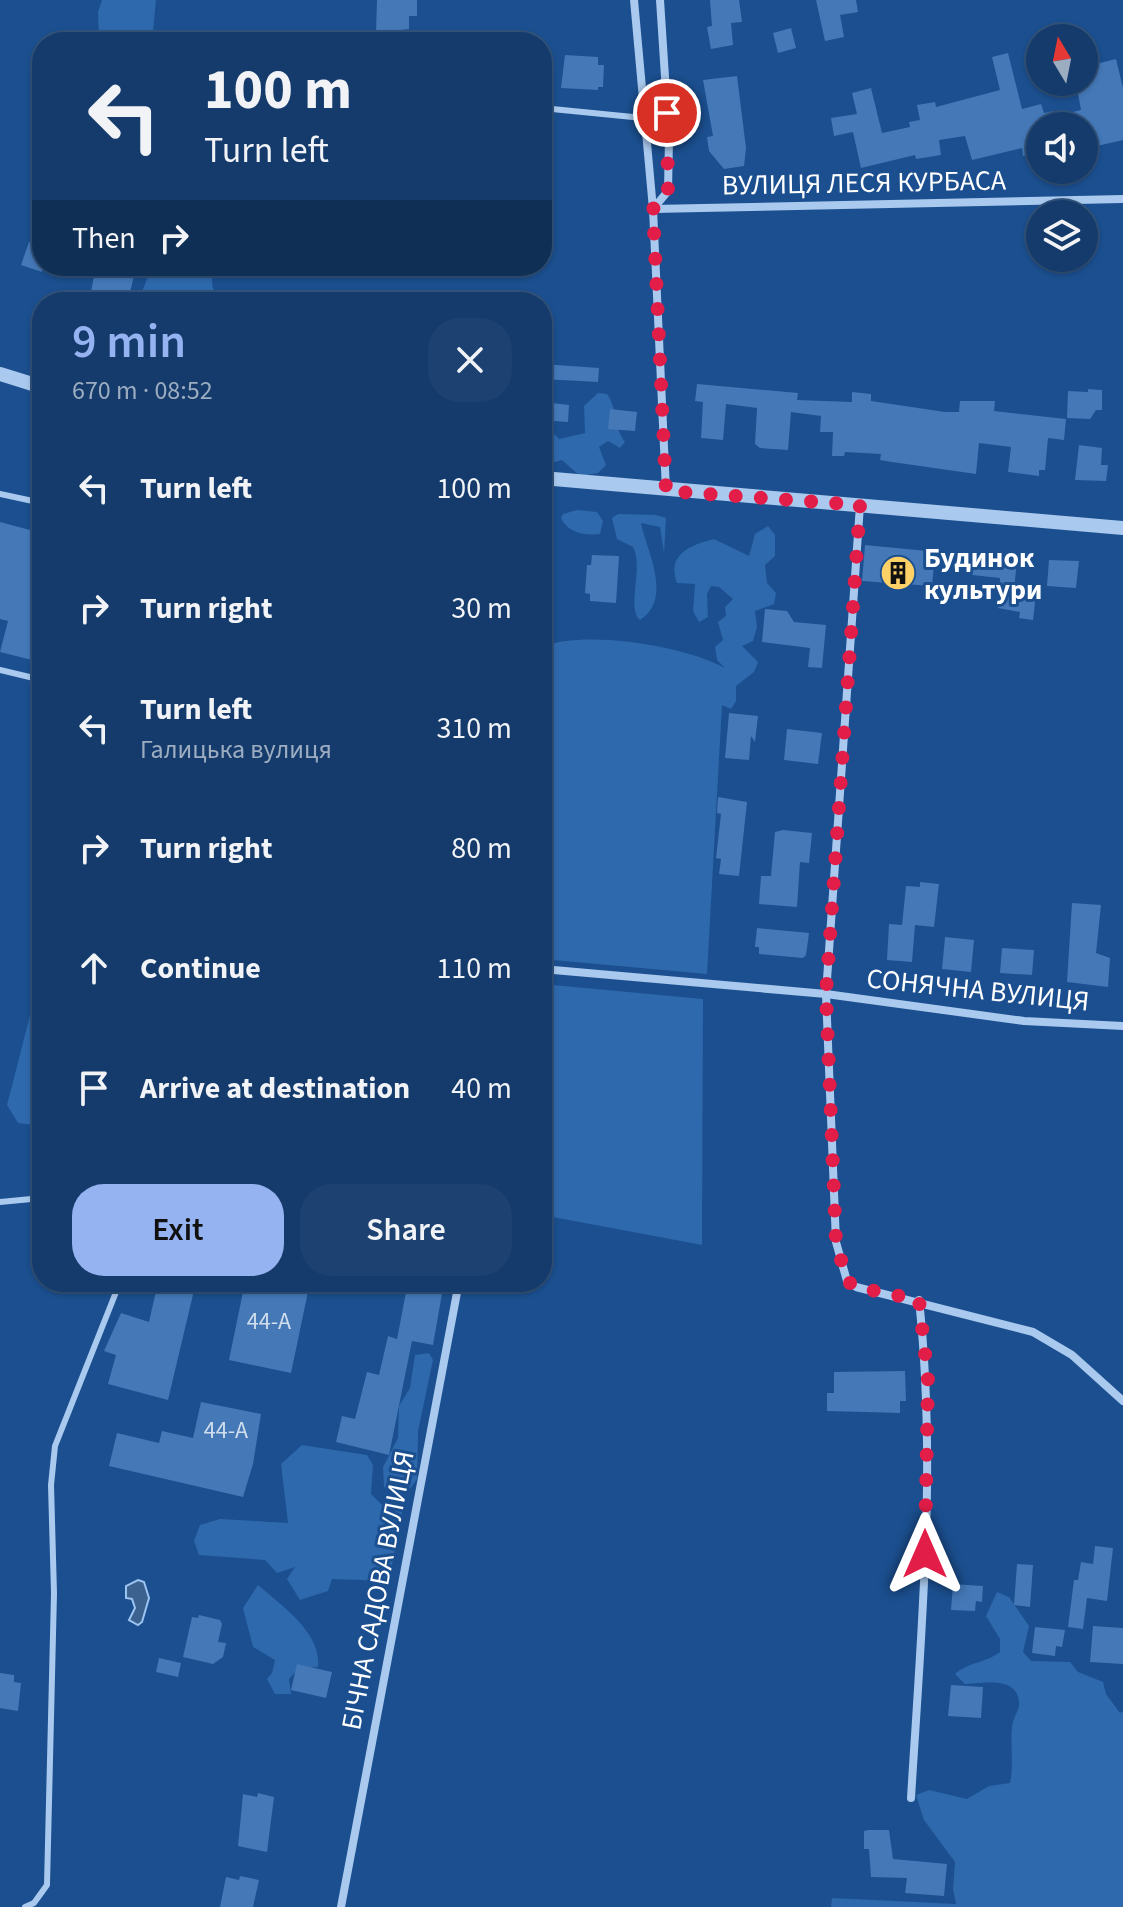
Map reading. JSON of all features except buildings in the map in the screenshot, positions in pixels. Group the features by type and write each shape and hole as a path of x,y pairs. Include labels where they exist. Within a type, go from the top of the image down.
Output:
{"street":[{"path":"634,0 653,209 666,491"},
{"path":"653,209 668,191 669,138 660,0"},
{"name":"ВУЛИЦЯ ЛЕСЯ КУРБАСА","path":"653,209 1123,199"},
{"path":"0,374 32,383"},
{"path":"552,479 1123,528"},
{"path":"860,505 826,994 836,1242 847,1281 856,1287 919,1300 1033,1332 1072,1355 1123,1401"},
{"name":"СОНЯЧНА ВУЛИЦЯ","path":"552,970 826,994 1024,1021 1123,1026"},
{"name":"БІЧНА САДОВА ВУЛИЦЯ","path":"341,1907 457,1292"},
{"path":"911,1798 925,1554 928,1380 919,1300"}],"lane":[{"path":"552,109 643,118"},
{"path":"0,494 32,501"},
{"path":"0,670 32,678"},
{"path":"0,1202 32,1199"},
{"path":"25,1907 34,1903 47,1885 54,1593 51,1485 55,1446 116,1292"}],"shaded area":[{"path":"102,0 156,0 153,32 99,32 98,12"},
{"path":"148,276 212,276 215,292 142,292"},
{"path":"598,393 607,394 625,442 620,448 608,441 599,447 606,465 598,473 580,476 562,460 552,463 552,432 559,439 585,433 584,406"},
{"path":"577,510 597,512 603,521 600,534 578,532 564,523 561,518 563,514"},
{"path":"618,514 666,518 664,553 660,527 641,523 657,587 650,611 640,620 635,606 636,555 633,547 617,539 612,518"},
{"path":"768,526 775,535 775,556 765,565 767,583 776,593 774,604 755,611 757,627 753,641 742,646 758,662 754,672 736,686 736,701 731,709 722,705 707,974 552,960 552,644 583,640 635,642 686,653 725,668 717,660 715,647 723,640 718,622 726,616 725,607 733,599 719,587 711,586 707,594 708,617 699,622 693,611 695,584 677,583 675,565 689,548 714,539 749,556 755,534"},
{"path":"552,985 703,999 702,1245 552,1217"},
{"path":"32,1008 32,1125 18,1123 7,1105"},
{"path":"429,1353 433,1360 418,1431 417,1479 409,1490 394,1494 384,1487 383,1467 398,1438 399,1406 410,1388 415,1355"},
{"path":"302,1445 367,1455 373,1465 371,1494 388,1511 403,1507 389,1581 332,1579 328,1591 300,1600 287,1579 295,1567 277,1573 265,1560 199,1555 194,1541 200,1525 220,1519 288,1523 281,1464"},
{"path":"138,1580 144,1582 149,1598 142,1622 138,1625 129,1620 135,1608 132,1599 126,1598 126,1586"},
{"path":"258,1585 307,1631 318,1655 318,1667 300,1667 289,1679 291,1694 275,1694 267,1679 275,1660 253,1647 243,1608"},
{"path":"997,1592 1009,1597 1029,1626 1023,1652 1031,1661 1070,1662 1078,1672 1103,1682 1106,1694 1120,1713 1123,1711 1123,1907 831,1907 832,1898 956,1904 953,1889 955,1862 924,1820 916,1795 929,1790 967,1799 989,1786 1010,1783 1012,1726 1019,1705 1017,1693 1005,1684 965,1684 955,1674 1000,1652 1000,1639 986,1616"}],"place":[{"name":"Будинок культури","path":"898,573"}],"route":[{"path":"667,113 668,191 653,209 658,345 667,446 666,491 860,505 826,994 836,1242 847,1281 856,1287 919,1300 928,1380 925,1554"}]}
